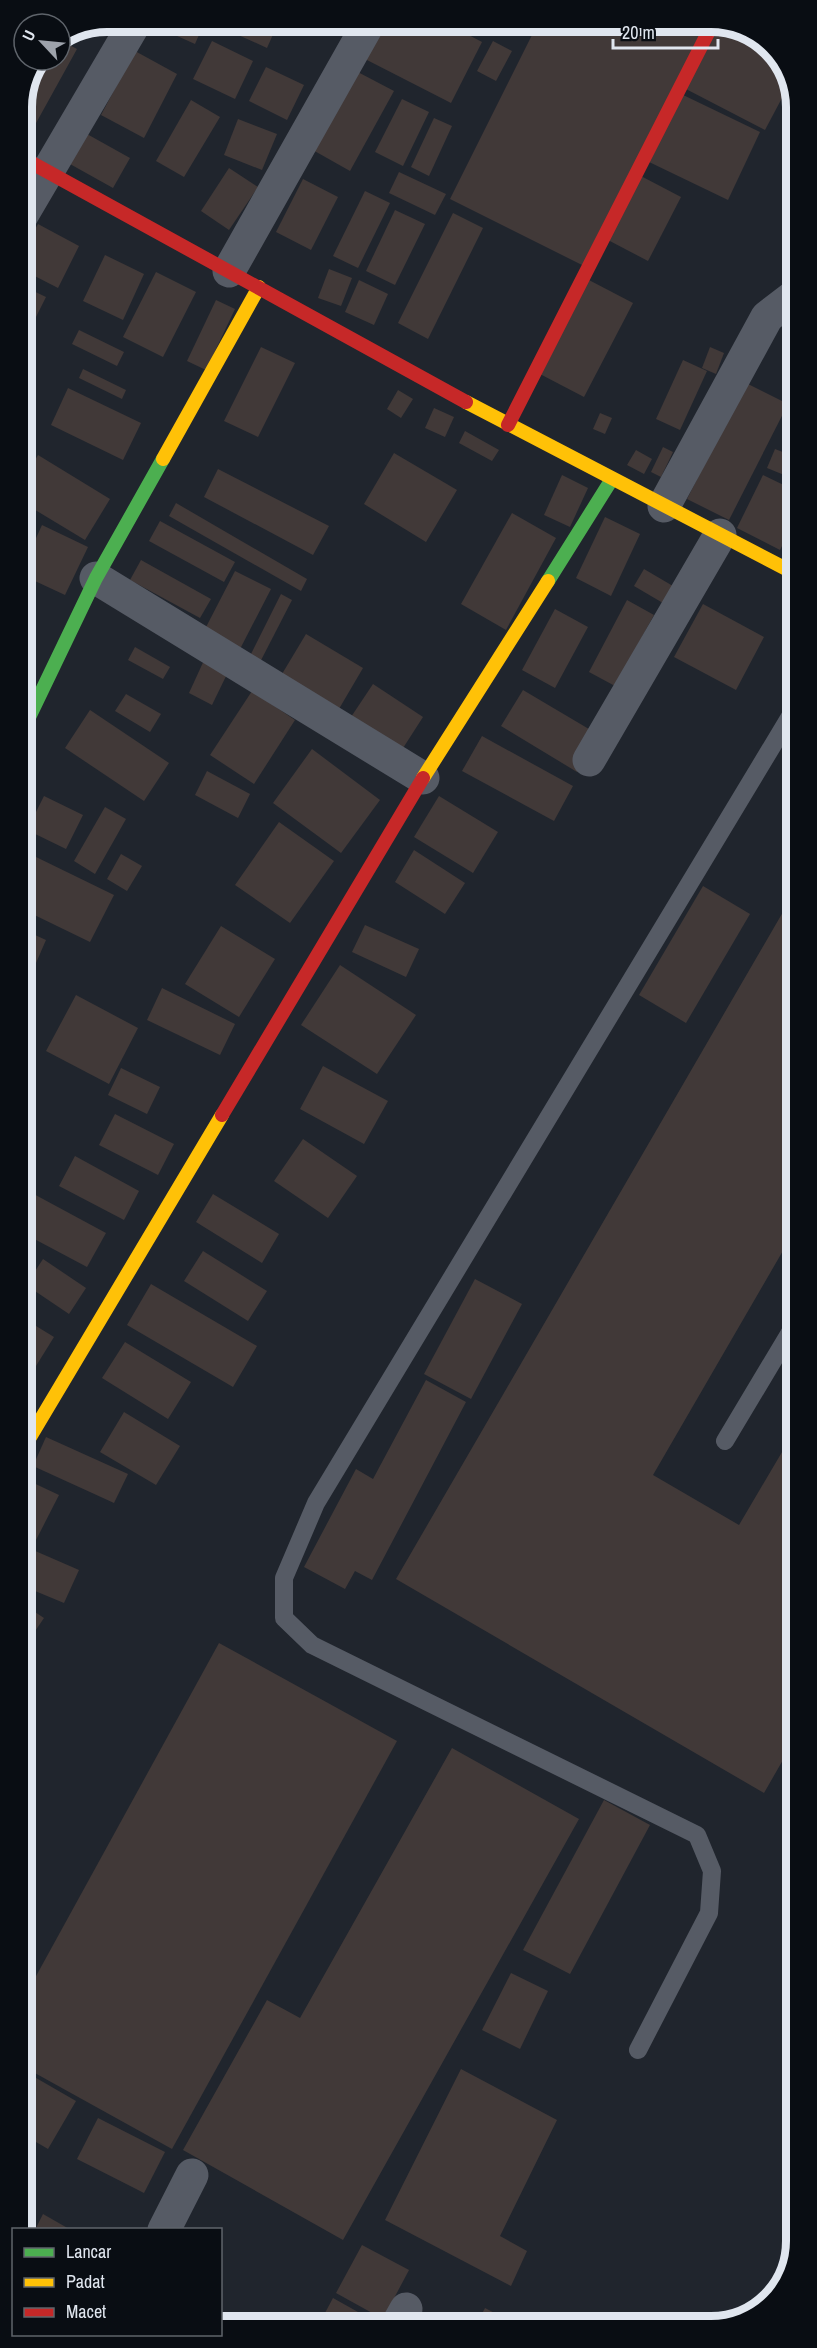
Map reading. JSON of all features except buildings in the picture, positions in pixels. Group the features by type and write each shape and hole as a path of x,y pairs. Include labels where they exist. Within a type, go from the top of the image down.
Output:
{"street":[{"path":"129,31 34,163 508,425 786,569"},
{"path":"229,271 364,31"},
{"path":"508,425 708,32"},
{"path":"32,711 96,578 259,287"},
{"path":"664,506 767,317 786,302"},
{"path":"32,1434 423,778 612,479"},
{"path":"590,760 720,535"},
{"path":"96,578 423,778"},
{"path":"165,2228 192,2175"}],"lane":[{"path":"638,2050 709,1913 712,1871 697,1835 312,1645 284,1618 284,1578 316,1503 786,723"},
{"path":"725,1441 786,1339"}],"traffic: fast":[{"path":"32,711 96,578 163,459"},
{"path":"548,581 612,479"}],"traffic: slow":[{"path":"163,459 259,287"},
{"path":"466,402 786,569"},
{"path":"423,778 548,581"},
{"path":"32,1434 222,1115"}],"traffic: jam":[{"path":"508,425 708,32"},
{"path":"32,163 466,402"},
{"path":"222,1115 423,778"}]}
